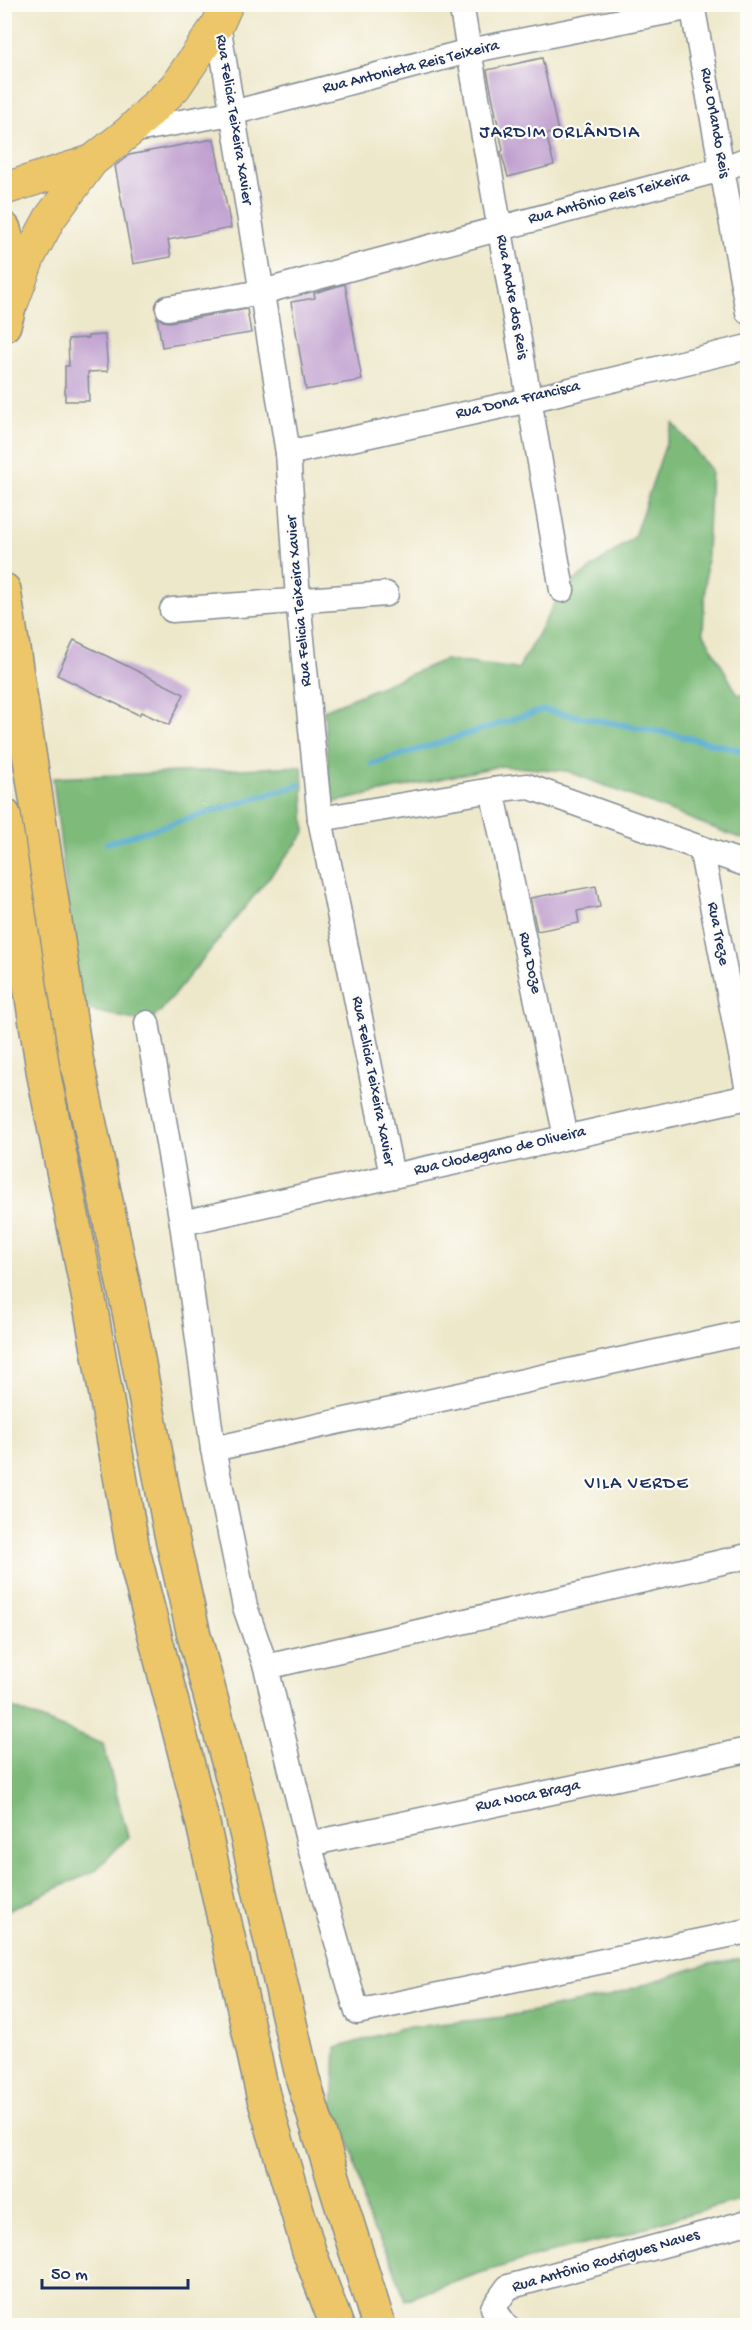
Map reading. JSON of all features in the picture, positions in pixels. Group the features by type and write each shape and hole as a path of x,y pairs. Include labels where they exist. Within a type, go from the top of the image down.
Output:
{"highway":[{"path":"4,229 12,256 7,317"},
{"path":"4,590 76,1058 129,1311 170,1529 194,1635 239,1802 303,2080 379,2325"},
{"path":"4,815 44,1076 91,1310 133,1550 203,1824 264,2095 309,2251 337,2325"},
{"path":"309,2251 322,2325"}],"main road":[{"path":"7,317 29,257 50,218 92,161 130,131 175,87 223,14"},
{"path":"4,189 92,161"}],"street":[{"name":"Rua Andre dos Reis","path":"461,4 562,590"},
{"name":"Rua Antonieta Reis Teixeira","path":"130,131 232,113 469,51 692,6"},
{"name":"Rua Orlando Reis","path":"692,6 747,312"},
{"name":"Rua Felicia Teixeira Xavier","path":"223,14 232,113 288,453 298,600 320,819 392,1176"},
{"name":"Rua Antônio Reis Teixeira","path":"168,308 262,292 722,169 747,159"},
{"name":"Rua Dona Francisca","path":"288,453 529,400 747,347"},
{"path":"172,610 386,594"},
{"path":"320,819 527,786 747,865"},
{"name":"Rua Doze","path":"492,790 566,1137"},
{"name":"Rua Treze","path":"701,848 747,1091"},
{"path":"147,1023 182,1223 213,1449 245,1607 266,1667 309,1844 357,2012 747,1931"},
{"name":"Rua Clodegano de Oliveira","path":"182,1223 747,1097"},
{"path":"213,1449 747,1332"},
{"path":"266,1667 747,1556"},
{"name":"Rua Noca Braga","path":"309,1844 747,1750"},
{"name":"Rua Antônio Rodrigues Naves","path":"506,2325 493,2308 508,2288 747,2222"}],"green space":[{"path":"673,423 711,470 703,632 738,695 747,693 747,841 567,771 499,766 331,803 324,710 444,660 518,669 562,590 634,537"},
{"path":"302,766 305,833 160,1012 147,1023 80,1008 53,778"},
{"path":"5,1705 103,1744 128,1837 95,1871 5,1912"},
{"path":"747,1958 747,2198 667,2220 618,2237 543,2254 477,2274 405,2300 391,2260 368,2220 353,2151 333,2109 336,2048 402,2028 503,2017 606,1997 704,1965"}],"building":[{"path":"542,58 558,132 546,134 554,165 508,177 501,152 503,150 487,70"},
{"path":"214,139 231,228 168,240 171,257 133,264 115,166 129,155"},
{"path":"345,284 362,380 306,390 291,302 315,298 314,293"},
{"path":"247,309 251,333 162,347 157,317 170,322"},
{"path":"105,335 108,371 88,372 89,401 65,401 65,366 69,366 68,339"},
{"path":"74,640 184,694 169,725 141,712 139,715 57,675"},
{"path":"596,886 600,907 577,911 579,923 537,931 530,898"}],"waterway":[{"path":"372,764 543,710 672,734 748,752"},
{"path":"107,843 299,785"}],"district":[{"name":"JARDIM ORLÂNDIA","path":"560,133"},
{"name":"VILA VERDE","path":"637,1484"}]}
